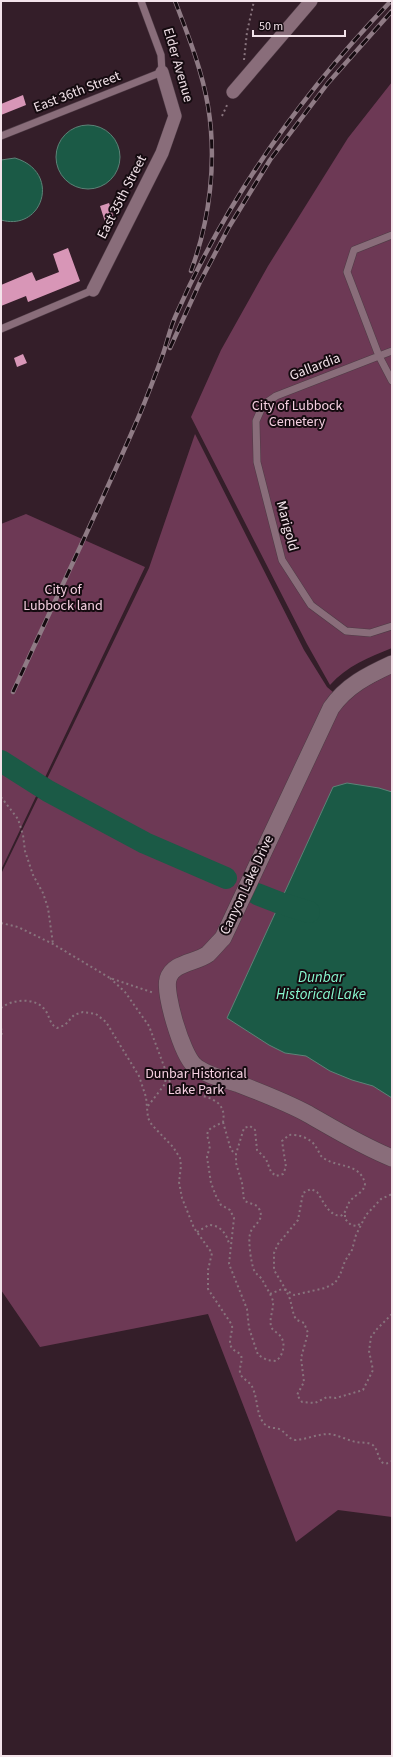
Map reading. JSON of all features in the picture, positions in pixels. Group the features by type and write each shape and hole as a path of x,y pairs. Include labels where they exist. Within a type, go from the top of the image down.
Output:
{"street":[{"path":"233,92 311,1"},
{"name":"Elder Avenue","path":"162,72 176,116"},
{"name":"East 35th Street","path":"93,290 162,153 176,116"},
{"name":"Canyon Lake Drive","path":"392,664 370,674 358,682 337,700 331,708 223,938 208,954 180,965 172,972 168,980 170,1002 185,1053 194,1066 213,1075 270,1096 308,1114 371,1150 392,1158"}],"lane":[{"name":"Elder Avenue","path":"141,1 161,55 162,72"},
{"name":"East 36th Street","path":"1,136 162,72"},
{"path":"392,235 354,250 347,272 379,356 392,381"},
{"path":"1,329 93,290"},
{"name":"Gallardia","path":"264,405 276,396 392,350"},
{"name":"Marigold","path":"264,405 256,420 257,462 282,560 311,604 346,631 370,634 392,626"}],"path":[{"path":"244,61 246,32 254,1"},
{"path":"222,116 233,92"},
{"path":"1,797 18,819 23,834 25,851 33,875 43,893 48,908 53,944"},
{"path":"1,923 18,927 53,944 110,978 158,995 170,1002"},
{"path":"110,978 125,992 149,1026 171,1085 175,1088 197,1093 217,1102 223,1112 222,1122 231,1150 236,1154"},
{"path":"1,1008 17,1001 36,1003 45,1009 51,1024 57,1028 65,1025 78,1013 89,1012 96,1014 106,1022 139,1076 148,1106 148,1118 152,1125 173,1147 180,1158 182,1166 179,1182 182,1198 194,1228 212,1253 208,1270 208,1289 232,1325 233,1330 230,1341 233,1349 240,1355 242,1362 239,1370 240,1374 253,1388 262,1421 268,1427 281,1430 292,1440 328,1434 356,1442 372,1444 377,1449 379,1459 382,1462 388,1463 392,1461"},
{"path":"1,1028 1,1037"},
{"path":"148,1106 165,1084 166,1073"},
{"path":"222,1122 210,1128 207,1135 210,1146 207,1157 211,1183 216,1196 222,1205 233,1214 234,1218 229,1257 230,1269 247,1310 249,1328 255,1350 258,1355 272,1362 280,1358 284,1348 282,1338 271,1326 273,1303 270,1294 253,1268 249,1234 259,1222 260,1216 258,1208 244,1200 242,1183 236,1163 236,1154 242,1131 247,1126 253,1127 257,1133 257,1150 268,1161 271,1172 278,1176 283,1174 286,1167 282,1144 284,1139 292,1135 308,1139 315,1144 324,1159 350,1167 357,1171 364,1179 365,1187 349,1202 345,1219 351,1225 357,1226 362,1222"},
{"path":"345,1214 336,1216 325,1204 318,1192 312,1189 305,1191 298,1220 278,1244 274,1253 274,1270 286,1290 294,1316 304,1323 308,1333 301,1358 304,1382 297,1395 299,1399 305,1403 315,1403 327,1397 336,1398 363,1390 373,1370 369,1352 371,1337 377,1328 392,1314"},
{"path":"270,1294 282,1289 291,1294 298,1295 325,1288 335,1283 352,1250 356,1235 362,1222 370,1209 381,1199 392,1194"},
{"path":"198,1232 209,1225 218,1226 226,1236 230,1247"}],"green space":[{"name":"City of Lubbock Cemetery","path":"392,82 392,648 351,667 330,685 307,644 191,417 221,350 268,266 348,138"},
{"name":"Dunbar Historical Lake Park","path":"195,434 304,650 327,687 346,703 360,690 392,673 392,1517 338,1510 296,1542 208,1314 40,1347 1,1290 1,874 149,568"},
{"name":"City of Lubbock land","path":"26,514 145,567 1,870 1,524"}],"water":[{"path":"88,125 106,131 114,139 120,157 114,175 106,183 88,189 70,183 62,175 56,157 62,139 70,131"},
{"path":"15,158 30,165 39,175 42,187 41,199 36,209 28,217 16,221 1,220 1,160"},
{"name":"Dunbar Historical Lake","path":"347,783 379,788 392,792 392,1098 373,1086 352,1080 330,1071 306,1056 285,1053 269,1045 227,1018 333,787"}],"building":[{"path":"23,95 26,105 1,115 1,104"},
{"path":"109,203 115,221 106,225 100,206"},
{"path":"68,248 80,281 28,302 26,296 1,306 1,285 32,272 36,281 59,272 53,254"},
{"path":"23,354 27,363 17,367 14,358"}],"waterway":[{"path":"1,761 48,791 145,843 226,878"},
{"path":"257,894 309,912"}],"railway":[{"path":"175,1 202,79 211,127 212,168 210,190 203,231 191,271"},
{"path":"13,692 124,451 151,386 176,315 219,229 243,188 298,110 327,72 391,1"},
{"path":"170,348 200,282 229,227 270,160 328,83 392,11"}]}
